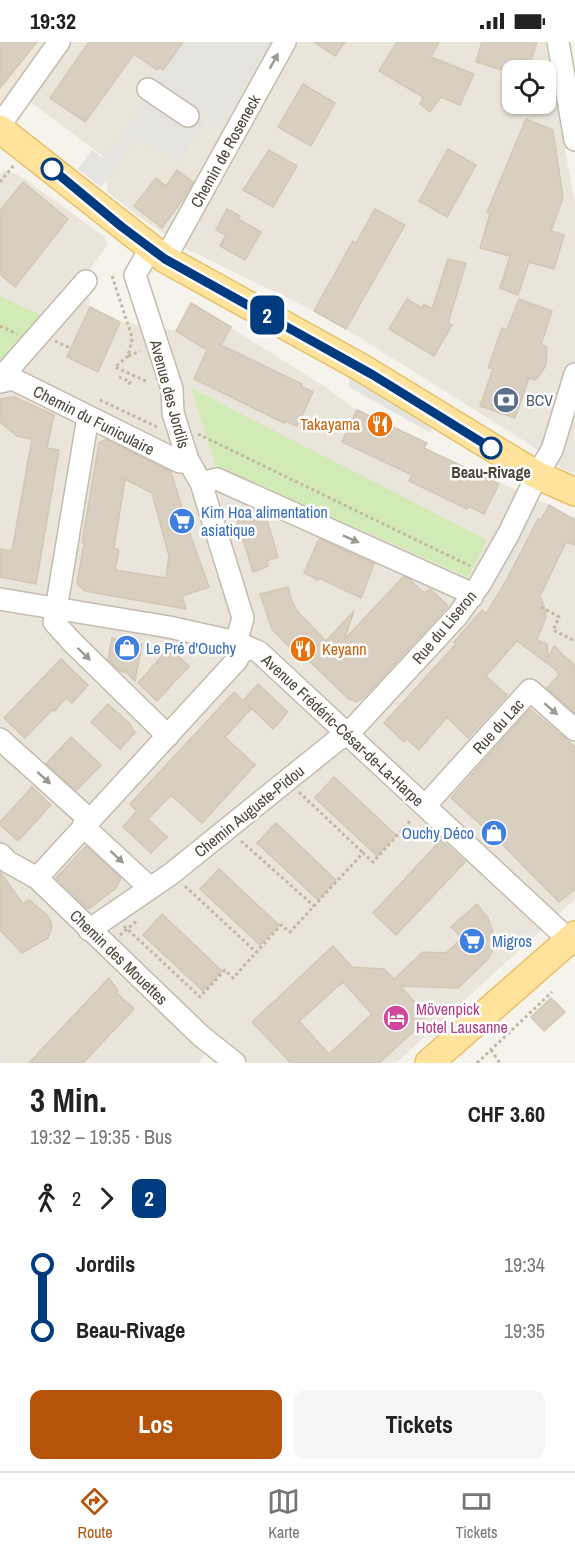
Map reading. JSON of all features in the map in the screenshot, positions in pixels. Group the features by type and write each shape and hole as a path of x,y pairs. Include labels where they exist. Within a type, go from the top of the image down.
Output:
{"main road":[{"path":"0,127 158,254 370,373 537,475 575,492"},
{"path":"429,1063 572,937"}],"street":[{"path":"0,127 59,42"},
{"name":"Chemin de Roseneck","path":"158,254 285,42"},
{"path":"558,42 575,140"},
{"path":"148,89 188,116"},
{"name":"Avenue des Jordils","path":"158,254 135,275 172,389 173,414 169,427 201,483 243,618 241,644"},
{"path":"0,381 86,281"},
{"name":"Rue du Liseron","path":"348,734 472,597 509,533 537,475 552,450 575,374"},
{"name":"Chemin du Funiculaire","path":"0,381 13,379 92,408 180,462 188,460"},
{"path":"92,408 54,622 168,736"},
{"path":"201,483 217,479 464,590 472,597"},
{"name":"Avenue Frédéric-César-de-La-Harpe","path":"0,598 169,627 241,644 264,656 425,806 572,937"},
{"path":"37,878 236,661 241,644"},
{"name":"Rue du Lac","path":"425,806 530,690 575,730"},
{"name":"Chemin Auguste-Pidou","path":"89,930 171,874 336,741 348,734"},
{"path":"0,739 150,888"},
{"name":"Chemin des Mouettes","path":"3,861 37,878 200,1035 235,1063"}],"path":[{"path":"0,182 17,162"},
{"path":"112,276 132,339 128,356"},
{"path":"63,345 68,347 66,350"},
{"path":"140,351 128,356 113,368 148,382"},
{"path":"119,377 130,382 128,386"},
{"path":"92,408 169,427 485,575"},
{"path":"541,607 559,617 553,630 575,641"},
{"path":"286,781 372,862 425,806"},
{"path":"227,829 314,906"},
{"path":"111,915 200,997 225,970 233,978 281,925 290,932 363,853"},
{"path":"171,874 256,952"},
{"path":"477,1063 552,992"},
{"path":"491,1050 500,1063"}],"shaded area":[{"path":"0,42 51,42 3,107 0,105"},
{"path":"71,42 545,42 548,60 502,60 502,114 556,114 556,101 575,203 575,473 564,470 526,442 346,329 189,250 142,219 108,192 103,156 30,102"},
{"path":"183,42 273,42 241,88 245,91 220,127 154,82"},
{"path":"149,96 183,107 205,122 178,163 137,137 101,187 78,169 92,150 104,159"},
{"path":"3,171 14,173 26,180 105,237 108,245 83,278 86,281 90,307 121,322 176,331 191,303 324,386 357,410 427,443 425,448 549,505 570,517 575,516 575,899 396,1063 250,1063 218,1039 198,1063 0,1063 0,175"},
{"path":"349,376 431,422 431,433 349,387"},
{"path":"530,503 540,508 506,574 496,570"}],"green space":[{"path":"0,296 46,318 8,363 0,358"},
{"path":"191,388 487,540 468,577 216,466"}],"building":[{"path":"0,42 37,42 0,88"},
{"path":"89,42 183,42 163,70 159,67 157,70 134,54 85,122 50,98"},
{"path":"314,42 345,42 335,56"},
{"path":"397,42 439,42 431,57 474,74 460,105 441,97 430,112 420,104 423,97 379,71"},
{"path":"482,42 537,42 531,60 502,60 502,70 476,62"},
{"path":"303,84 335,103 311,146 278,127"},
{"path":"526,119 553,130 563,198 551,231 564,235 554,269 529,262 518,295 500,288 510,256 480,248 490,213 487,212"},
{"path":"448,149 476,165 447,217 419,201"},
{"path":"269,150 297,166 273,207 243,190"},
{"path":"177,170 193,182 162,228 134,206 156,178 166,186"},
{"path":"23,182 68,219 15,287 0,274 0,211"},
{"path":"227,209 240,216 238,219 261,232 245,260 220,246 226,235 216,230"},
{"path":"375,209 405,225 346,329 314,311 353,241 356,243"},
{"path":"448,259 466,263 448,323 452,325 434,356 389,329 407,299 422,308 424,304 432,309"},
{"path":"519,299 552,311 541,345 547,347 546,365 535,380 529,378 515,418 480,406 493,369 488,368 502,328 507,330"},
{"path":"191,303 231,327 221,345 302,384 301,386 313,392 297,426 285,421 284,423 194,379 207,350 176,331"},
{"path":"90,307 120,322 98,372 67,357"},
{"path":"14,397 54,415 47,448 59,450 36,584 0,577 0,549 12,551 32,439 17,436 0,422 0,399"},
{"path":"357,410 427,443 424,448 499,484 484,514 468,506 467,509 409,481 412,475 342,442"},
{"path":"106,439 171,472 209,587 182,596 186,609 85,591 77,584 99,443","holes":["125,479 152,493 169,556 166,578 115,570 119,550 114,548"]},
{"path":"549,505 575,520 575,545 566,542 540,596 546,617 537,640 547,644 548,658 554,646 575,666 575,713 547,688 559,675 555,669 517,641 486,676 507,695 468,738 447,717 419,750 407,739 404,742 384,723 456,644 454,642 482,610 486,614 538,519 541,520"},
{"path":"251,512 254,519 266,516 278,557 267,561 268,566 253,572 236,517"},
{"path":"320,539 374,564 361,598 304,573"},
{"path":"403,577 409,579 424,593 430,589 448,606 357,702 349,699 305,657 302,660 272,629 260,594 288,587 297,611 326,641 354,611 344,640"},
{"path":"112,638 142,644 135,681 108,660"},
{"path":"169,648 189,666 157,701 138,683"},
{"path":"61,659 88,685 72,703 66,698 25,738 4,718"},
{"path":"258,684 288,712 273,729 246,703 251,709 225,737 255,765 202,823 171,795 148,819 167,837 151,853 123,827 137,811 130,804 234,692 243,701"},
{"path":"108,704 129,723 135,733 120,749 91,722"},
{"path":"530,709 575,747 575,889 559,902 498,840 451,798"},
{"path":"71,737 101,765 76,791 46,764"},
{"path":"334,777 396,835 377,856 315,798"},
{"path":"32,787 51,805 18,841 0,825 0,822"},
{"path":"276,823 336,880 318,900 257,843"},
{"path":"441,840 465,862 396,935 373,913"},
{"path":"86,846 121,878 116,888 90,908 87,908 56,878"},
{"path":"219,869 279,925 260,945 200,889"},
{"path":"0,872 23,904 29,900 47,915 51,922 52,927 48,938 22,953 0,930"},
{"path":"477,904 488,918 493,933 492,951 488,959 458,988 400,986 424,1013 424,1022 379,1063 291,1063 252,1022 333,946 352,967 384,969 394,979 423,952 446,953 462,938 451,927","holes":["343,982 372,1014 329,1054 299,1021"]},
{"path":"162,914 222,971 203,991 143,935"},
{"path":"109,978 118,991 116,992 134,1009 83,1063 29,1063"},
{"path":"551,998 565,1012 544,1031 531,1017"}],"bus line":[{"name":"2","path":"52,169 165,259 373,375 491,448"}],"place":[{"name":"BCV","path":"506,400"},
{"name":"Takayama","path":"380,424"},
{"name":"Beau-Rivage","path":"491,448"},
{"name":"Kim Hoa alimentation asiatique","path":"182,521"},
{"name":"Le Pré d'Ouchy","path":"127,648"},
{"name":"Keyann","path":"303,649"},
{"name":"Ouchy Déco","path":"494,833"},
{"name":"Migros","path":"472,941"},
{"name":"Mövenpick Hotel Lausanne","path":"396,1018"}]}
